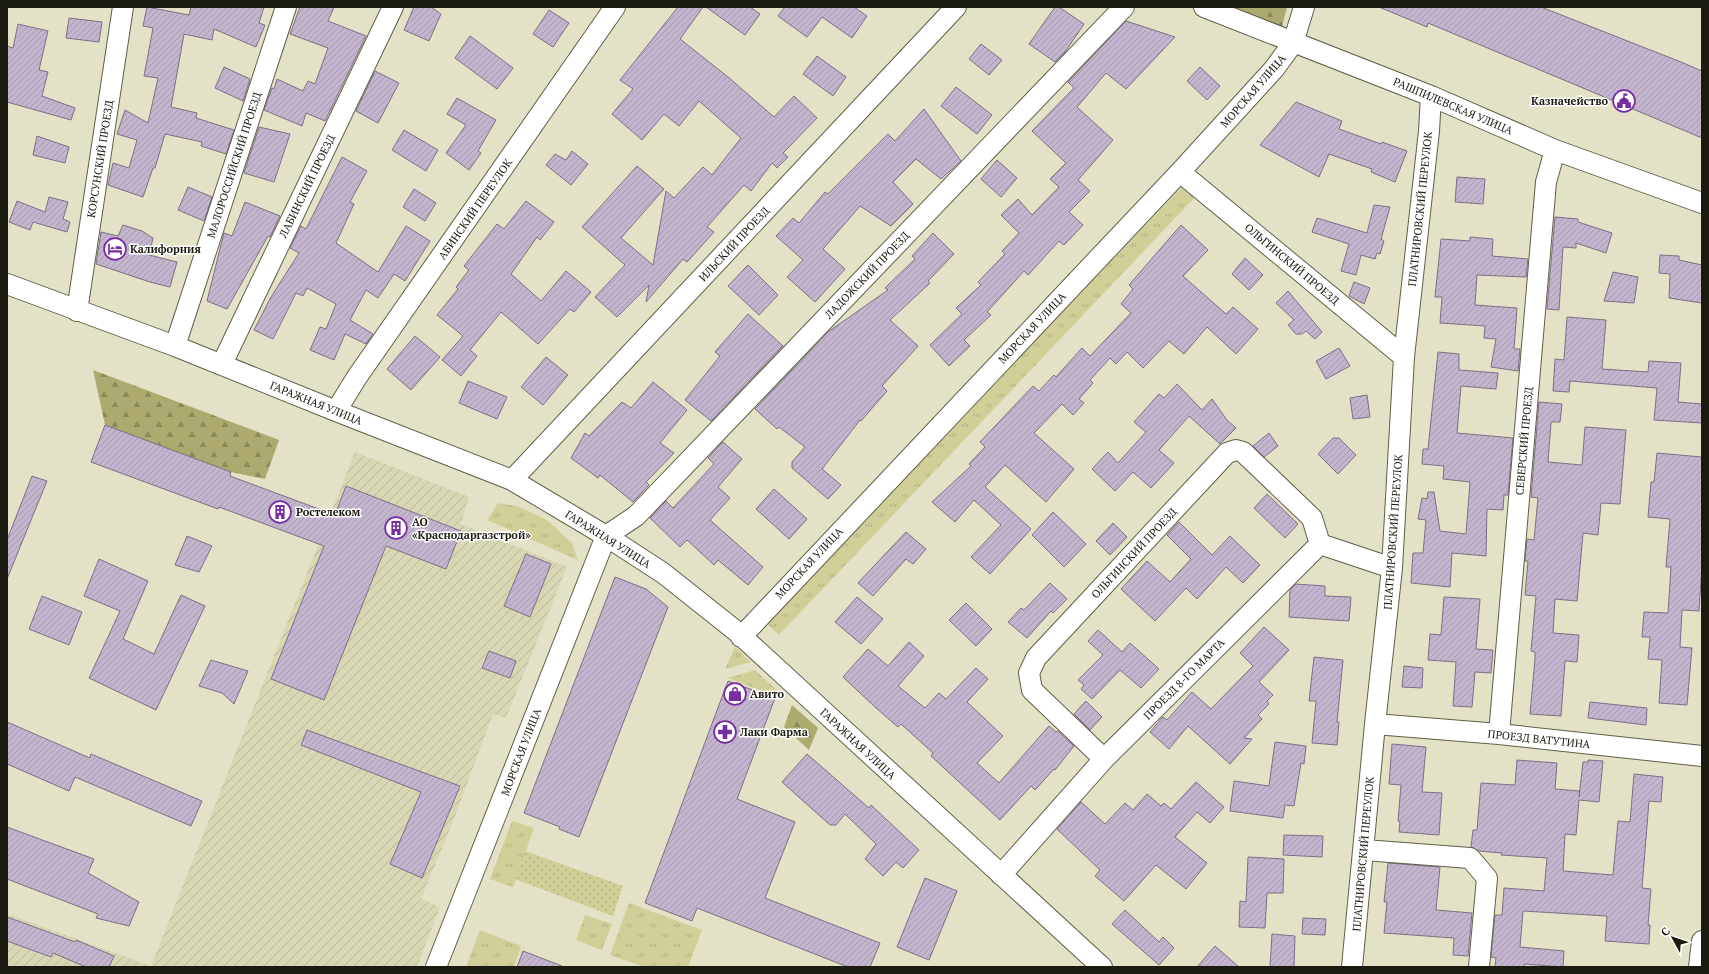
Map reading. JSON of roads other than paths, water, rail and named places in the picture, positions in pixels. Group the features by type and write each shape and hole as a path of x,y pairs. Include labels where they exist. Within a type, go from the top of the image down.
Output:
{"street":[{"name":"КОРСУНСКИЙ ПРОЕЗД","path":"77,311 123,7"},
{"name":"МАЛОРОССИЙСКИЙ ПРОЕЗД","path":"174,346 286,7"},
{"name":"ЛАБИНСКИЙ ПРОЕЗД","path":"222,364 393,7"},
{"name":"АБИНСКИЙ ПЕРЕУЛОК","path":"336,411 357,377 615,7"},
{"name":"ИЛЬСКИЙ ПРОЕЗД","path":"512,480 956,7"},
{"name":"ЛАДОЖСКИЙ ПРОЕЗД","path":"606,536 636,516 1124,7"},
{"name":"РАШПИЛЕВСКАЯ УЛИЦА","path":"1204,7 1431,96 1555,150 1702,203"},
{"name":"МОРСКАЯ УЛИЦА","path":"741,637 1180,172 1274,69 1293,43 1304,7"},
{"name":"ПЛАТНИРОВСКИЙ ПЕРЕУЛОК","path":"1352,967 1375,724 1392,568 1404,357 1429,131 1431,96"},
{"name":"СЕВЕРСКИЙ ПРОЕЗД","path":"1499,734 1546,182 1555,150"},
{"name":"ОЛЬГИНСКИЙ ПРОЕЗД","path":"1180,172 1404,357"},
{"name":"ГАРАЖНАЯ УЛИЦА","path":"7,284 222,364 336,411 512,480 606,536 663,573 736,631 1102,967"},
{"name":"ОЛЬГИНСКИЙ ПРОЕЗД","path":"1104,759 1032,690 1029,673 1036,658 1227,453 1236,450 1243,452 1312,518 1320,544"},
{"name":"МОРСКАЯ УЛИЦА","path":"436,967 606,536"},
{"path":"1320,544 1392,568"},
{"name":"ПРОЕЗД 8-ГО МАРТА","path":"1001,875 1104,759 1320,544"},
{"name":"ПРОЕЗД ВАТУТИНА","path":"1375,724 1499,734 1702,756"},
{"path":"1364,850 1470,858 1486,878 1479,967"},
{"path":"1699,967 1702,941"}],"place":[{"name":"Казначейство","path":"1624,101"},
{"name":"Калифорния","path":"115,249"},
{"name":"Ростелеком","path":"280,512"},
{"name":"АО «Краснодаргазстрой»","path":"396,528"},
{"name":"Авито","path":"735,694"},
{"name":"Лаки Фарма","path":"725,732"}]}
